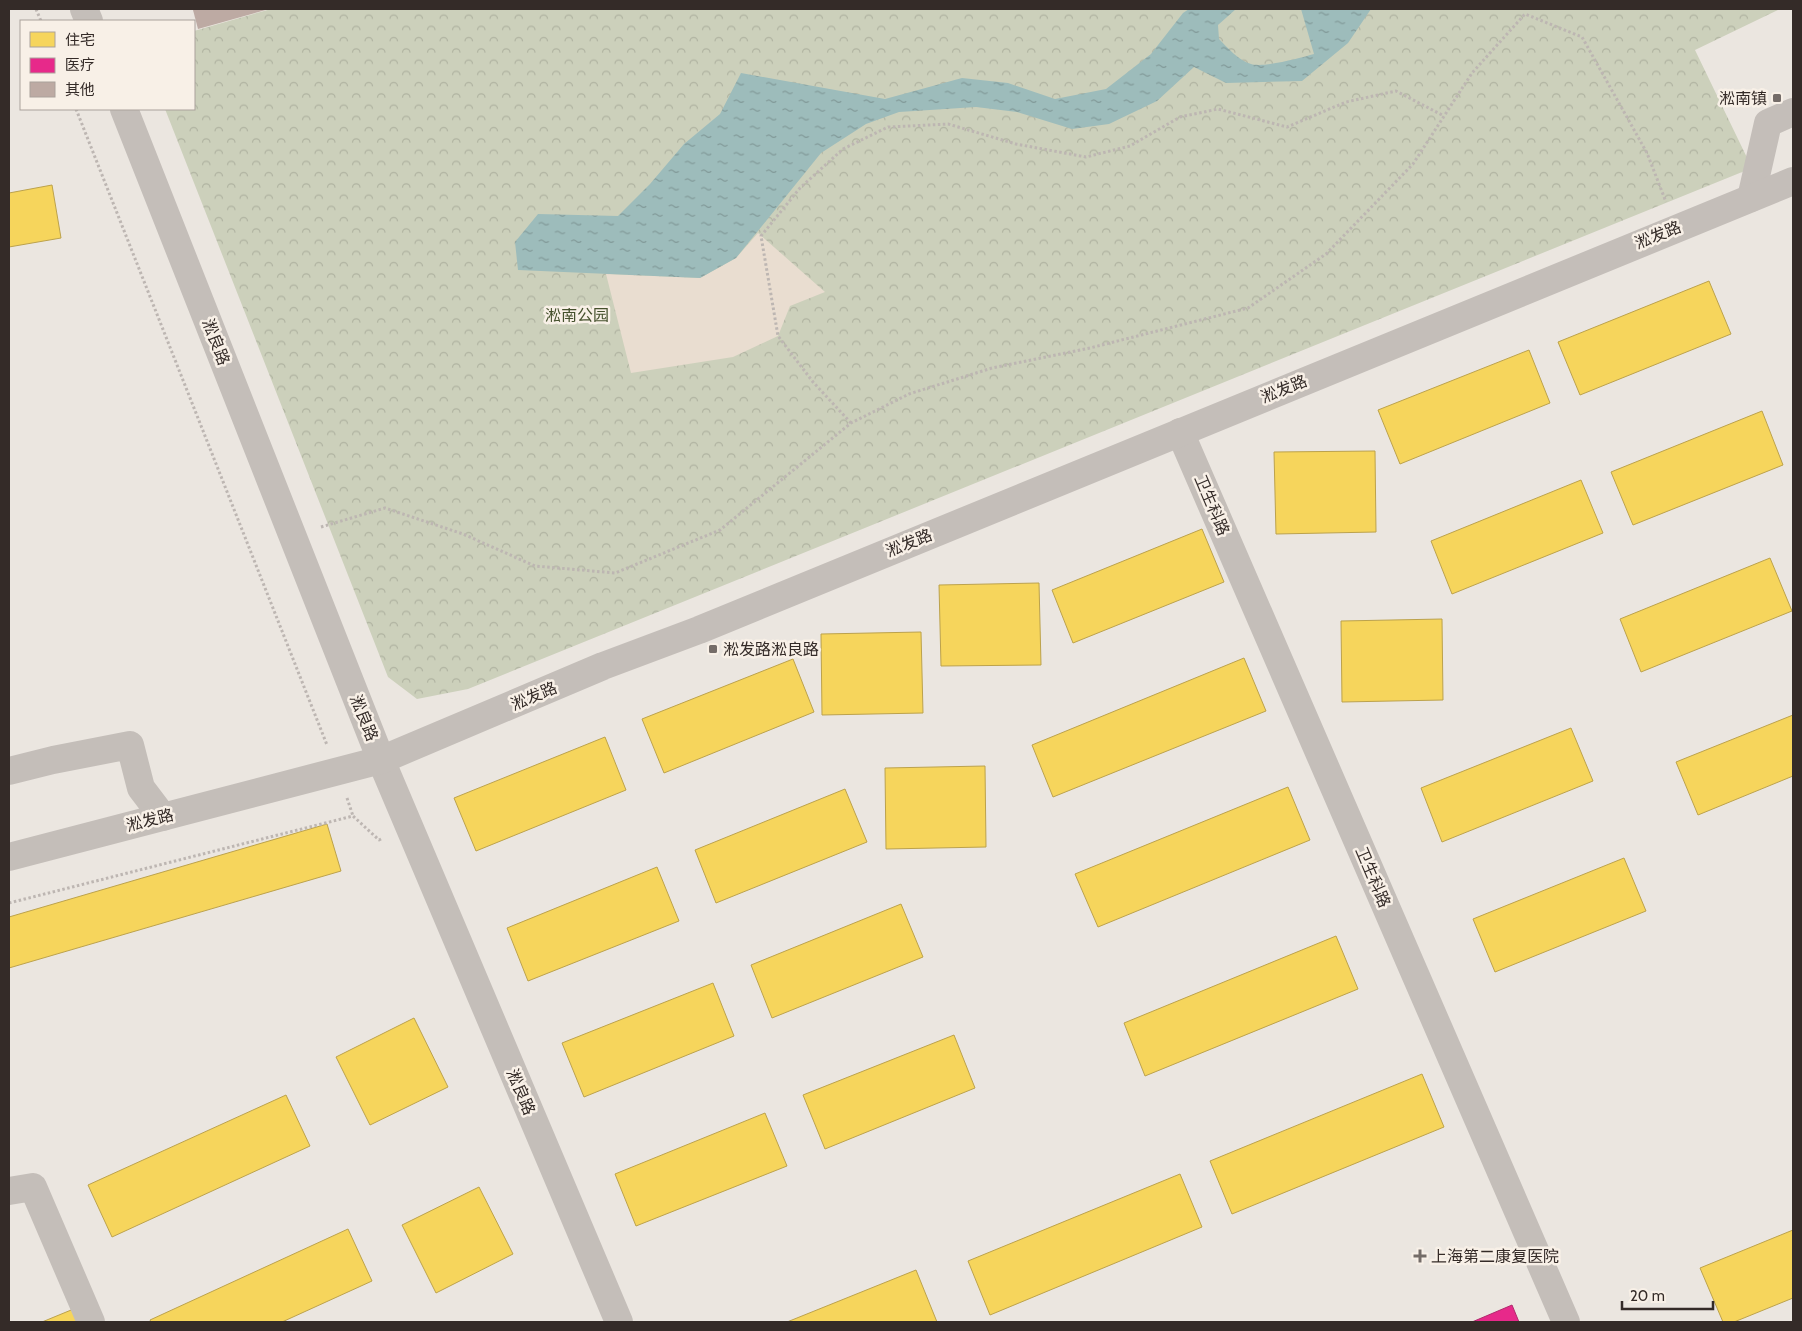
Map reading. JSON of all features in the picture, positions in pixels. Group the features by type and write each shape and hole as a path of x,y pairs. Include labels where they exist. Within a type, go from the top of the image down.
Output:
{"street":[{"name":"淞良路","path":"124,110 380,760 618,1322"},
{"path":"1750,198 1768,123 1793,112"},
{"name":"淞发路","path":"9,857 380,760 604,666 698,630 1793,181"},
{"name":"卫生科路","path":"1180,432 1566,1322"},
{"path":"9,771 130,744 141,788 163,817"},
{"path":"9,1191 33,1187 91,1322"}],"path":[{"path":"292,535 385,508 463,534 535,566 615,573 720,530 851,423 909,394 992,368 1090,348 1248,308 1326,254 1413,164 1472,73 1525,14 1582,37 1647,153 1676,228"},
{"path":"851,423 813,382 778,336 761,236 800,188 843,149 888,128 948,124 1016,144 1086,158 1130,146 1180,117 1218,108 1287,127 1346,102 1396,91 1444,116"},
{"path":"76,110 337,772"},
{"path":"9,903 353,816 379,840 409,827"}],"green space":[{"name":"淞南公园","path":"271,9 1780,9 1695,50 1752,168 468,689 417,699 388,677 165,110 195,110 195,31"}],"shaded area":[{"path":"758,233 825,292 790,306 778,336 733,357 631,373 606,274 700,278 736,258"}],"water":[{"path":"1189,9 1236,9 1218,25 1219,39 1242,60 1251,64 1264,65 1314,54 1301,9 1371,9 1348,43 1302,81 1226,83 1194,67 1157,101 1109,124 1072,129 1017,112 976,107 899,112 866,124 821,153 736,258 700,278 518,270 515,242 538,214 618,216 650,184 684,144 720,114 741,73 885,99 962,78 1008,83 1055,99 1106,89 1151,54 1183,13"}],"building: 住宅":[{"path":"52,185 61,238 9,247 9,193"},
{"path":"1709,281 1731,334 1580,395 1558,342"},
{"path":"1529,350 1550,403 1400,464 1378,410"},
{"path":"1762,411 1783,465 1633,525 1611,472"},
{"path":"1375,451 1376,532 1276,534 1274,452"},
{"path":"1581,480 1603,533 1452,594 1431,541"},
{"path":"1202,529 1224,582 1073,643 1052,590"},
{"path":"1770,558 1792,611 1641,672 1620,619"},
{"path":"1039,583 1041,665 941,666 939,585"},
{"path":"1442,619 1443,700 1342,702 1341,621"},
{"path":"921,632 923,713 822,715 821,634"},
{"path":"1244,658 1266,711 1053,797 1032,745"},
{"path":"793,659 814,712 664,773 642,719"},
{"path":"1793,715 1793,776 1698,815 1676,762"},
{"path":"1571,728 1593,781 1442,842 1421,788"},
{"path":"605,737 626,790 476,851 454,798"},
{"path":"985,766 986,847 886,849 885,768"},
{"path":"1288,787 1310,840 1098,927 1075,874"},
{"path":"845,789 867,842 716,903 695,850"},
{"path":"327,824 341,871 9,968 9,917"},
{"path":"1624,858 1646,911 1495,972 1473,919"},
{"path":"657,867 679,921 528,981 507,928"},
{"path":"901,904 923,957 772,1018 751,965"},
{"path":"1336,936 1358,989 1145,1076 1124,1023"},
{"path":"713,983 734,1036 584,1097 562,1043"},
{"path":"414,1018 448,1087 370,1125 336,1057"},
{"path":"954,1035 975,1088 825,1149 803,1095"},
{"path":"1422,1074 1444,1127 1232,1214 1210,1161"},
{"path":"286,1095 310,1146 112,1237 88,1185"},
{"path":"765,1113 787,1166 636,1226 615,1174"},
{"path":"1180,1174 1202,1227 990,1315 968,1261"},
{"path":"479,1187 513,1254 436,1293 402,1225"},
{"path":"348,1229 372,1281 282,1322 151,1322 150,1320"},
{"path":"1793,1230 1793,1298 1734,1322 1723,1322 1700,1268"},
{"path":"916,1270 937,1322 787,1322"},
{"path":"76,1308 82,1322 42,1322"}],"building: 医疗":[{"path":"1512,1305 1519,1322 1472,1322"}],"building: 其他":[{"path":"269,9 198,29 193,10"}],"place":[{"name":"淞南镇","path":"1777,98"},
{"name":"淞发路淞良路","path":"713,649"},
{"name":"上海第二康复医院","path":"1420,1256"}]}
